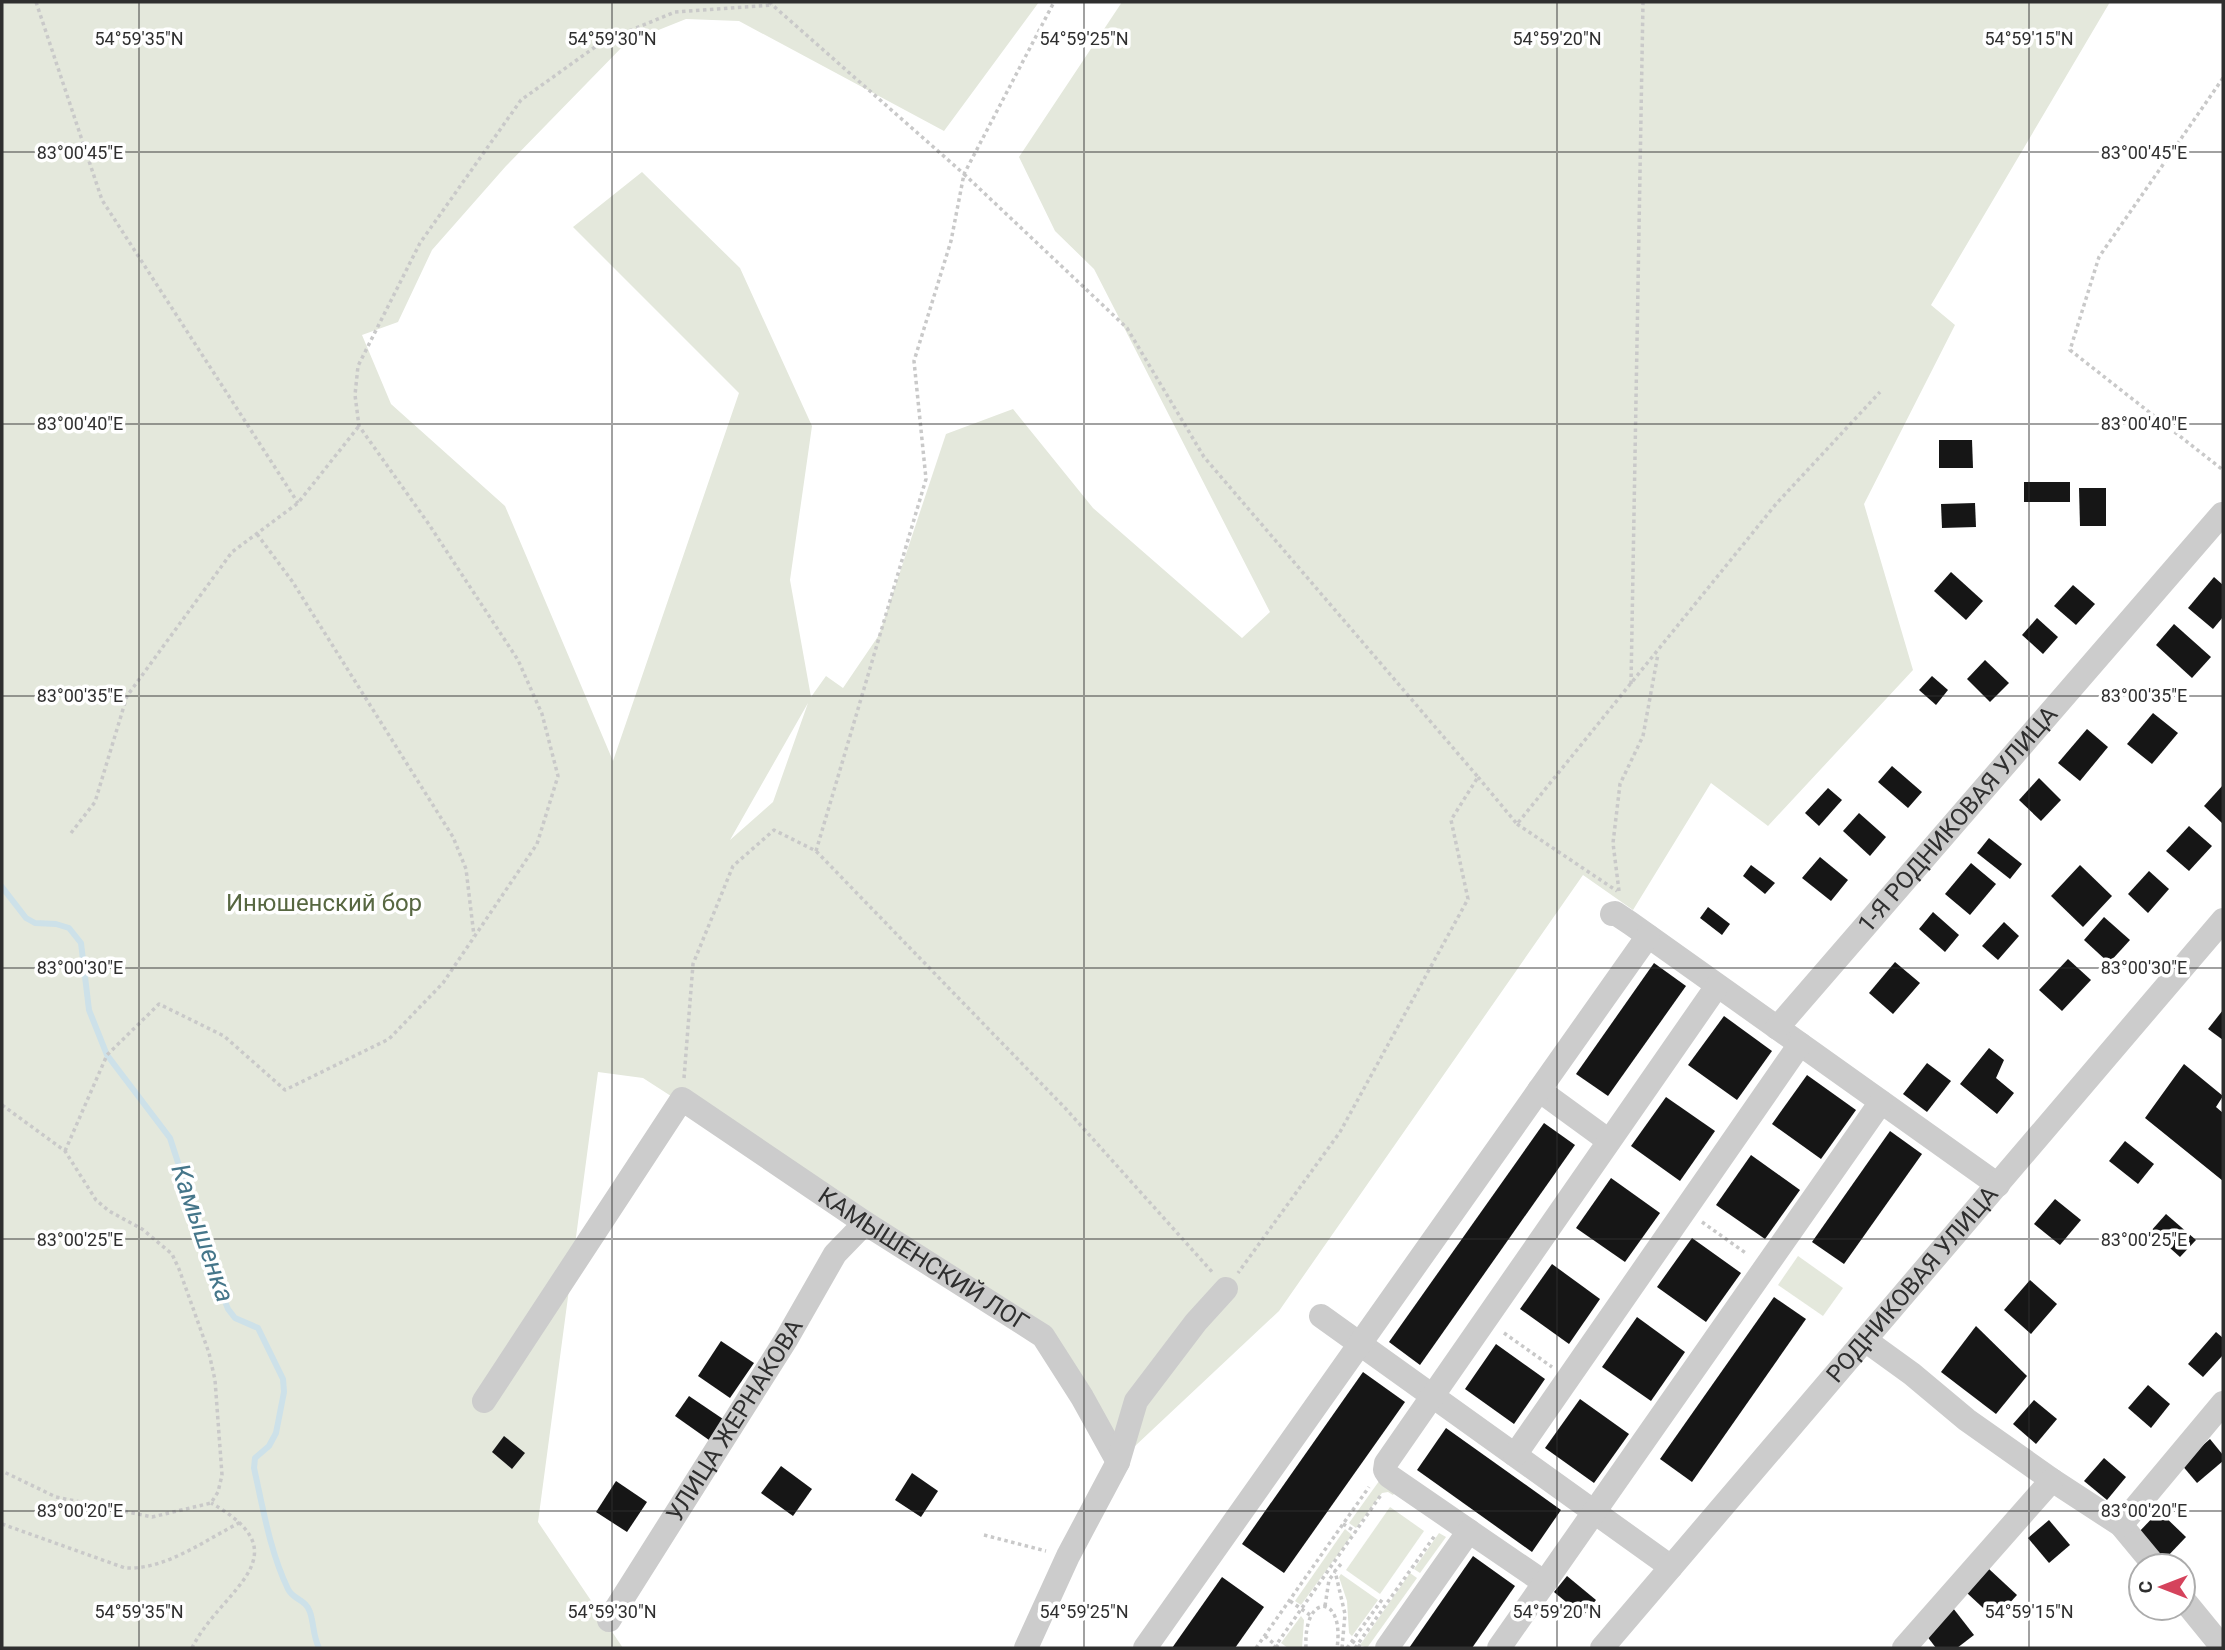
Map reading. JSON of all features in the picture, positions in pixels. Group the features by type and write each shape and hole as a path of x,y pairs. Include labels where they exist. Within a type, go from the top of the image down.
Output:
{"street":[{"name":"1-Я РОДНИКОВАЯ УЛИЦА","path":"1777,1028 2222,514"},
{"path":"1614,913 1998,1185"},
{"name":"РОДНИКОВАЯ УЛИЦА","path":"1602,1648 2221,928"},
{"path":"1145,1648 1648,936"},
{"path":"1385,1482 1386,1463 1717,985"},
{"path":"1515,1455 1800,1044"},
{"path":"1539,1090 1609,1141"},
{"path":"484,1401 682,1099"},
{"name":"КАМЫШЕНСКИЙ ЛОГ","path":"682,1099 865,1223 1043,1336 1082,1397 1118,1462"},
{"path":"1499,1648 1881,1102"},
{"name":"УЛИЦА ЖЕРНАКОВА","path":"609,1620 787,1338 835,1254 865,1223"},
{"path":"1026,1648 1069,1556 1118,1462 1136,1401 1196,1322 1226,1289"},
{"path":"1321,1316 1671,1567"},
{"path":"1865,1340 1912,1374 1967,1420 2121,1525 2143,1552"},
{"path":"2121,1525 2223,1404"},
{"path":"1385,1482 1389,1476 1545,1583"},
{"path":"1904,1648 2052,1480"},
{"path":"1387,1648 1469,1531"},
{"path":"2197,1616 2223,1648"}],"path":[{"path":"36,2 102,200 298,503"},
{"path":"816,851 926,479 914,361 951,241 964,174 1054,2"},
{"path":"1631,684 1643,2"},
{"path":"65,1151 107,1055 159,1004 224,1036 285,1090 389,1039 443,983 537,844 558,776 542,714 518,660 428,523 359,426 355,395 358,366 420,243 521,100 602,42 676,12 771,3 964,174 1127,328 1204,457 1517,824 1619,893 1613,843 1620,784 1643,736 1658,651"},
{"path":"2223,78 2099,257 2070,350 2223,470"},
{"path":"1517,824 1776,504 1880,392"},
{"path":"71,833 95,802 127,696 232,552 298,503 359,426"},
{"path":"257,534 292,581 453,837 466,869 474,937"},
{"path":"682,1099 693,964 733,866 775,830 816,851 1066,1109 1226,1289 1340,1132 1468,899 1451,820 1478,777"},
{"path":"2,1105 65,1151 96,1200 109,1211 142,1229 172,1254 209,1353 215,1380 222,1475 218,1492 211,1503 152,1517 56,1497 2,1471"},
{"path":"1685,1210 1766,1267"},
{"path":"1485,1320 1568,1378"},
{"path":"1256,1648 1376,1477 1385,1482 1382,1494 1276,1647 1265,1636"},
{"path":"192,1648 198,1636 254,1563 256,1554 253,1540 241,1522 211,1503"},
{"path":"2,1524 125,1568 137,1569 158,1564 241,1522"},
{"path":"1343,1524 1356,1532"},
{"path":"1357,1647 1437,1533 1436,1527"},
{"path":"984,1535 1069,1556"},
{"path":"1325,1606 1329,1580 1341,1564"},
{"path":"1335,1571 1345,1614 1339,1648"},
{"path":"1347,1648 1384,1597"},
{"path":"1290,1601 1310,1615"},
{"path":"1306,1648 1305,1631 1310,1615 1315,1608 1325,1606 1334,1611 1339,1648"},
{"path":"1352,1641 1362,1648"}],"green space":[{"name":"Инюшенский бор","path":"2,2 1039,2 944,131 739,21 686,19 626,43 506,166 432,250 398,322 362,335 391,404 505,506 613,761 739,393 573,227 642,172 740,268 812,426 790,580 811,697 826,676 843,688 879,635 946,434 1013,409 1093,508 1242,638 1270,612 1094,269 1055,231 1019,157 1122,2 2110,2 1931,305 1955,325 1864,504 1913,670 1768,826 1711,783 1633,910 1583,875 1279,1311 1118,1462 1043,1336 643,1078 598,1072 538,1522 623,1648 2,1648","holes":["808,703 773,802 730,840"]},
{"path":"1798,1256 1843,1288 1823,1316 1778,1285"},
{"path":"1382,1477 1398,1488 1393,1495 1382,1493 1356,1528 1349,1523"},
{"path":"1390,1507 1424,1531 1380,1594 1346,1570"},
{"path":"1345,1529 1352,1535 1301,1605 1295,1601"},
{"path":"1439,1533 1446,1537 1420,1573 1414,1569"},
{"path":"1410,1573 1417,1578 1367,1648 1360,1645"},
{"path":"1341,1574 1378,1600 1352,1636 1349,1633 1347,1601 1339,1577"},
{"path":"1301,1616 1304,1620 1302,1648 1288,1648 1281,1643"}],"building":[{"path":"1939,440 1972,440 1973,468 1939,468"},
{"path":"2024,482 2070,482 2070,502 2024,502"},
{"path":"2079,488 2106,488 2106,526 2080,526"},
{"path":"1975,503 1976,527 1942,528 1941,504"},
{"path":"1951,572 1983,601 1966,620 1934,591"},
{"path":"2214,577 2223,585 2223,617 2213,629 2188,608"},
{"path":"2073,585 2095,604 2076,625 2054,606"},
{"path":"2037,618 2058,637 2043,654 2022,635"},
{"path":"2174,624 2211,657 2192,678 2156,645"},
{"path":"1985,660 2009,683 1990,702 1967,679"},
{"path":"1932,676 1948,690 1936,705 1919,690"},
{"path":"2153,713 2178,733 2152,764 2127,744"},
{"path":"2087,729 2108,747 2080,781 2058,763"},
{"path":"1892,766 1922,792 1908,808 1878,782"},
{"path":"2039,778 2061,800 2041,821 2019,800"},
{"path":"2223,785 2223,824 2204,806"},
{"path":"1828,788 1842,800 1819,826 1805,813"},
{"path":"1859,813 1886,837 1870,856 1843,831"},
{"path":"2189,826 2212,846 2189,871 2166,851"},
{"path":"1989,838 2022,864 2010,879 1977,853"},
{"path":"1820,857 1848,880 1831,901 1802,878"},
{"path":"1971,863 1996,884 1970,915 1945,894"},
{"path":"1751,865 1775,883 1765,894 1743,876"},
{"path":"2080,865 2112,896 2083,927 2051,896"},
{"path":"2149,871 2169,889 2148,913 2128,894"},
{"path":"1708,907 1730,924 1722,935 1700,918"},
{"path":"1933,912 1959,935 1945,952 1919,929"},
{"path":"2104,917 2130,940 2109,963 2084,940"},
{"path":"2004,922 2019,936 1998,960 1982,946"},
{"path":"2068,959 2091,980 2062,1011 2039,990"},
{"path":"1895,962 1920,983 1893,1014 1869,993"},
{"path":"1654,963 1686,986 1608,1096 1576,1074"},
{"path":"2223,1010 2223,1040 2208,1029"},
{"path":"1724,1016 1772,1051 1737,1100 1688,1065"},
{"path":"1989,1048 2004,1060 1996,1078 2014,1093 1997,1114 1960,1084"},
{"path":"1927,1063 1951,1081 1927,1112 1903,1094"},
{"path":"2184,1064 2223,1096 2216,1107 2223,1113 2223,1181 2145,1118"},
{"path":"1807,1075 1856,1110 1821,1159 1772,1124"},
{"path":"1666,1097 1715,1131 1680,1181 1631,1146"},
{"path":"1544,1123 1575,1145 1420,1365 1389,1342"},
{"path":"1890,1131 1922,1154 1844,1264 1812,1242"},
{"path":"2125,1141 2154,1164 2138,1184 2109,1161"},
{"path":"1751,1155 1800,1190 1765,1239 1716,1205"},
{"path":"1611,1178 1660,1213 1625,1262 1576,1228"},
{"path":"2055,1199 2081,1220 2060,1245 2034,1224"},
{"path":"2166,1214 2196,1240 2180,1257 2151,1231"},
{"path":"1692,1238 1741,1273 1706,1322 1657,1287"},
{"path":"1552,1264 1600,1299 1569,1344 1520,1309"},
{"path":"2030,1280 2057,1304 2031,1334 2004,1310"},
{"path":"1774,1297 1806,1319 1692,1482 1660,1459"},
{"path":"1637,1317 1685,1352 1651,1401 1602,1367"},
{"path":"1976,1326 2027,1376 1996,1414 1941,1372"},
{"path":"2216,1332 2223,1338 2223,1355 2203,1377 2188,1364"},
{"path":"721,1341 754,1363 730,1398 698,1376"},
{"path":"1496,1344 1545,1379 1514,1424 1465,1389"},
{"path":"1363,1372 1405,1402 1284,1573 1242,1544"},
{"path":"2148,1385 2170,1404 2151,1428 2128,1408"},
{"path":"689,1396 723,1419 709,1440 675,1416"},
{"path":"1580,1399 1629,1434 1594,1483 1545,1448"},
{"path":"2034,1400 2057,1419 2036,1444 2013,1424"},
{"path":"1446,1428 1561,1510 1532,1552 1417,1470"},
{"path":"504,1436 525,1453 512,1469 492,1452"},
{"path":"2210,1439 2223,1455 2223,1461 2197,1483 2181,1464"},
{"path":"2104,1458 2126,1477 2107,1500 2084,1481"},
{"path":"781,1466 812,1489 793,1516 761,1493"},
{"path":"912,1473 938,1491 921,1517 895,1500"},
{"path":"616,1481 647,1502 627,1532 596,1512"},
{"path":"2159,1511 2186,1537 2172,1552 2158,1552 2138,1533"},
{"path":"2049,1520 2070,1545 2049,1563 2028,1538"},
{"path":"1473,1556 1515,1586 1472,1648 1409,1648"},
{"path":"1989,1569 2017,1595 1995,1619 1967,1593"},
{"path":"1567,1576 1596,1600 1583,1616 1554,1592"},
{"path":"1222,1577 1264,1607 1235,1648 1172,1648"},
{"path":"1953,1608 1974,1635 1957,1648 1936,1648 1923,1631"}],"waterway":[{"name":"Камышенка","path":"2,887 26,918 35,923 69,928 81,943 89,1010 107,1055 170,1138 198,1224 200,1238 228,1309 235,1318 258,1328 283,1379 284,1392 276,1433 269,1446 255,1458 254,1468 276,1560 290,1593 308,1608 319,1648"}]}
